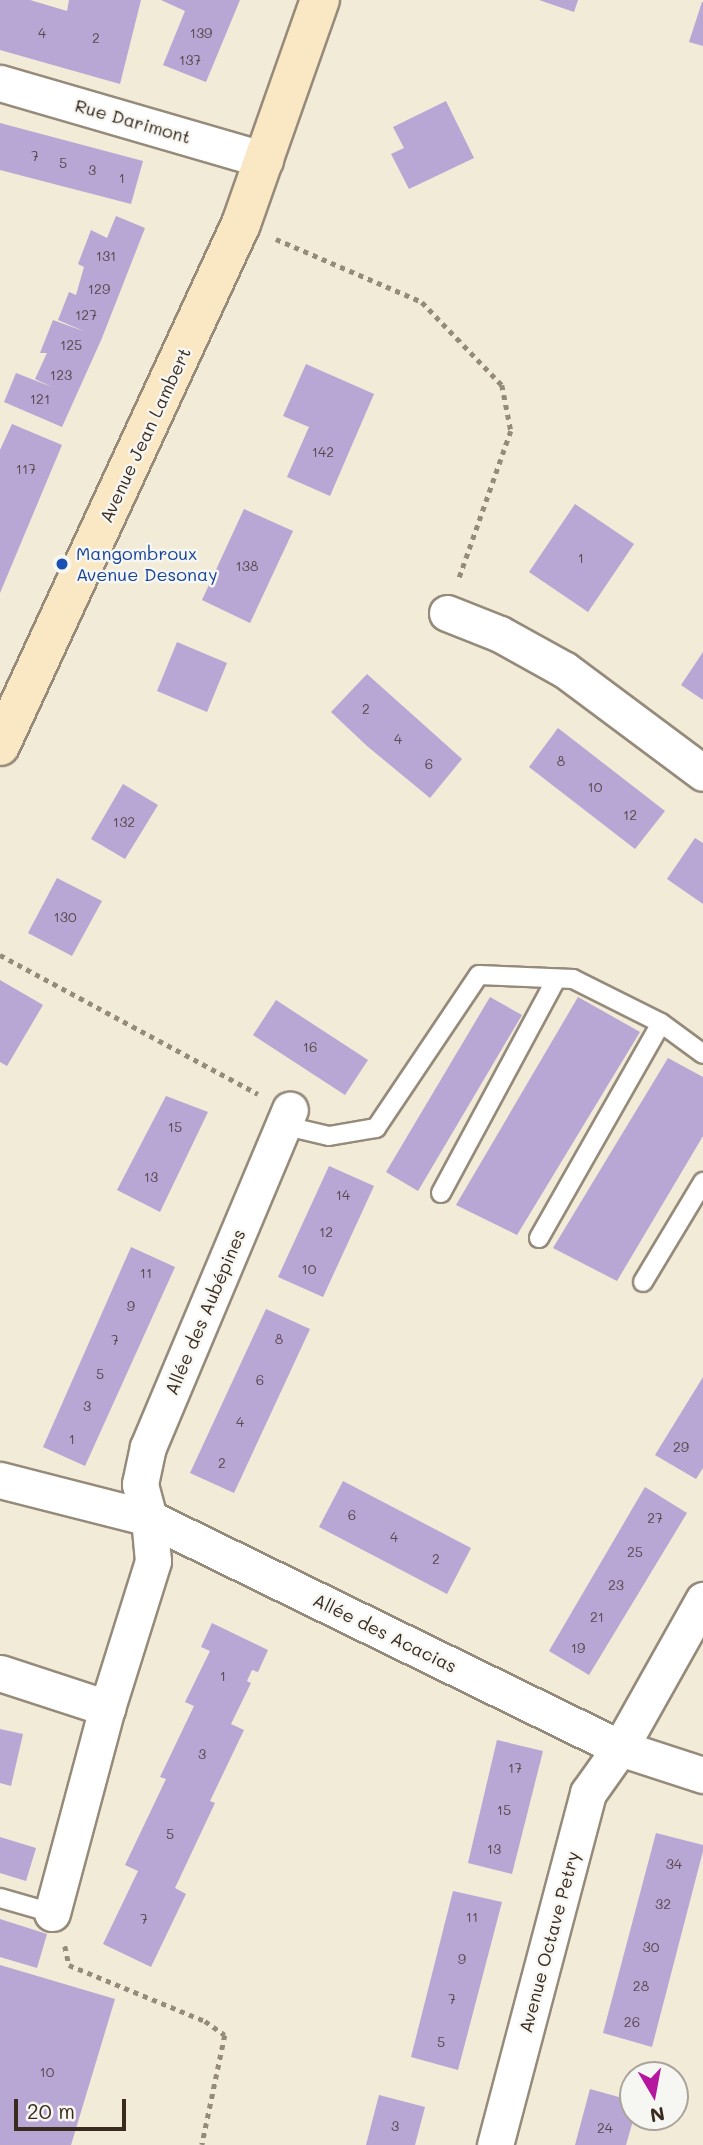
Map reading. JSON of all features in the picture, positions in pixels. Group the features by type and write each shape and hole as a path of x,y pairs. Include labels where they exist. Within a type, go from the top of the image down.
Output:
{"main road":[{"name":"Avenue Jean Lambert","path":"0,746 241,224 320,0"},
{"name":"Avenue Jean Lambert","path":"265,160 335,0"}],"street":[{"name":"Rue Darimont","path":"0,83 265,160"},
{"path":"447,613 500,634 565,670 703,773"},
{"name":"Allée des Aubépines","path":"149,1518 140,1484 148,1447 286,1118"},
{"name":"Allée des Acacias","path":"0,1480 149,1518 620,1748"},
{"path":"52,1913 107,1708 153,1561 149,1518"},
{"name":"Avenue Octave Petry","path":"495,2145 588,1793 620,1748 703,1600"},
{"path":"0,1673 107,1708"},
{"path":"620,1748 703,1775"}],"lane":[{"path":"286,1118 329,1136 376,1128 479,975 573,979 661,1023 703,1054"},
{"path":"441,1193 556,979"},
{"path":"539,1238 661,1023"},
{"path":"642,1283 703,1182"},
{"path":"0,1898 52,1913"}],"path":[{"path":"241,224 422,302 502,385 511,431 447,613"},
{"path":"0,955 286,1118"},
{"path":"52,1913 63,1939 69,1965 205,2021 225,2035 202,2145"}],"building":[{"path":"0,0 30,0 67,11 69,0 141,0 120,84 0,50"},
{"path":"161,0 240,0 206,82 163,65 185,11"},
{"path":"539,0 578,0 574,12"},
{"path":"703,2 703,46 689,42"},
{"path":"446,101 474,158 409,189 391,154 404,148 393,127"},
{"path":"0,123 143,161 131,204 0,170"},
{"path":"116,216 145,228 102,338 62,427 4,402 16,373 52,387 35,379 47,353 40,353 53,320 86,332 58,320 69,292 76,295 84,267 78,264 91,230 107,238"},
{"path":"306,364 374,394 330,496 287,477 309,427 283,416"},
{"path":"12,424 62,445 0,593 0,450"},
{"path":"575,504 634,544 588,612 529,572"},
{"path":"244,509 293,531 250,623 202,600"},
{"path":"177,642 227,663 207,712 157,691"},
{"path":"703,652 703,700 681,685"},
{"path":"367,674 462,759 430,798 331,712"},
{"path":"558,728 665,811 635,849 529,767"},
{"path":"123,784 158,805 125,859 91,839"},
{"path":"695,838 703,843 703,904 667,879"},
{"path":"57,878 102,901 72,956 28,933"},
{"path":"0,980 43,1005 7,1066 0,1062"},
{"path":"490,997 522,1015 418,1191 386,1172"},
{"path":"578,997 640,1032 517,1235 456,1205"},
{"path":"276,1000 368,1060 345,1095 253,1035"},
{"path":"668,1058 703,1077 703,1136 617,1281 553,1248"},
{"path":"166,1096 208,1112 160,1212 117,1190"},
{"path":"329,1166 374,1186 323,1297 278,1277"},
{"path":"131,1247 175,1267 85,1466 43,1447"},
{"path":"266,1309 310,1329 234,1493 190,1473"},
{"path":"703,1377 703,1468 696,1479 655,1455"},
{"path":"343,1481 471,1548 447,1594 319,1527"},
{"path":"645,1487 687,1513 589,1675 549,1651"},
{"path":"212,1623 268,1650 258,1672 252,1670 247,1681 251,1683 231,1724 244,1730 210,1801 215,1803 175,1888 186,1894 151,1967 103,1944 138,1871 125,1865 166,1779 160,1777 194,1706 185,1702 210,1651 201,1647"},
{"path":"0,1729 23,1734 11,1786 0,1783"},
{"path":"497,1740 543,1751 512,1874 468,1863"},
{"path":"656,1833 703,1845 703,1851 652,2047 603,2033"},
{"path":"0,1837 36,1848 26,1881 0,1873"},
{"path":"453,1891 502,1902 458,2070 411,2057"},
{"path":"0,1919 47,1934 37,1968 0,1957"},
{"path":"0,1965 115,1999 71,2145 0,2145"},
{"path":"590,2089 619,2097 619,2131 630,2131 626,2145 575,2145"},
{"path":"379,2095 425,2107 415,2145 366,2145"}],"place":[{"name":"Mangombroux Avenue Desonay","path":"62,564"}]}
